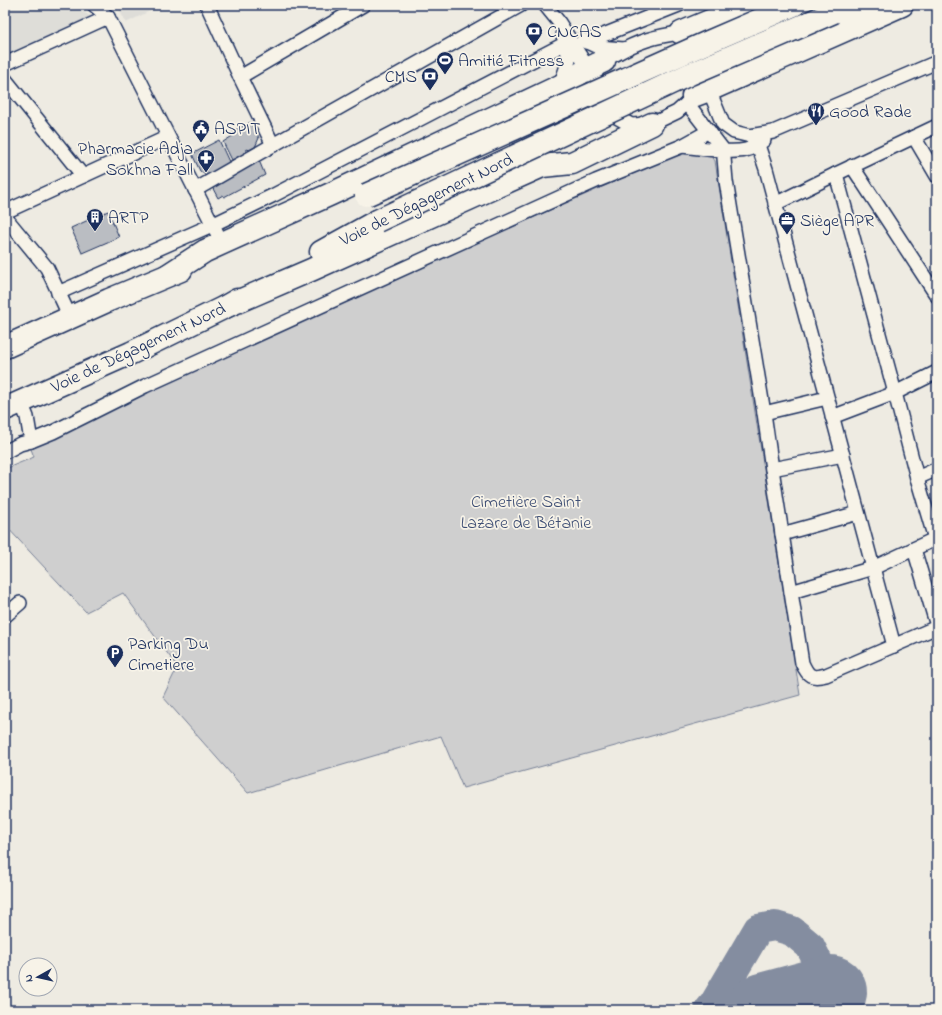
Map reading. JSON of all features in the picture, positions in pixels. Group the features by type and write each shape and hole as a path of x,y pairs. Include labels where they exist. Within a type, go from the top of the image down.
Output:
{"highway":[{"path":"681,33 748,5"},
{"name":"Voie de Dégagement Nord","path":"5,346 168,275 281,228 366,195 794,5"},
{"name":"Voie de Dégagement Nord","path":"13,406 131,353 225,307 376,221 690,74 834,12 854,5"},
{"path":"698,91 902,5"},
{"path":"168,275 205,251 217,234 331,194 596,69"},
{"path":"225,307 542,166 572,163 652,124"}],"street":[{"path":"94,5 108,17 217,234"},
{"path":"208,5 240,77 273,145"},
{"path":"240,77 363,5"},
{"path":"194,190 520,5"},
{"path":"545,5 596,69 613,115 631,125 652,124 677,112 698,91"},
{"path":"586,42 679,5"},
{"path":"5,64 108,17"},
{"path":"558,21 586,42 598,47 624,49"},
{"path":"558,21 566,43 569,60 560,86"},
{"path":"596,69 624,49 645,40 663,35 681,33 690,44 698,91 709,131 724,151 726,181 764,413 802,663 807,673 820,677 826,675 937,627 914,549"},
{"path":"58,293 217,234 288,187 566,43"},
{"path":"698,91 723,124 734,132 754,140 763,141 773,132 937,62"},
{"path":"5,79 83,176"},
{"path":"776,204 937,126"},
{"path":"5,452 20,444 53,432 145,386 596,181 682,146 709,131"},
{"path":"5,212 168,137"},
{"path":"914,137 937,176"},
{"path":"682,146 737,152 752,148 754,140"},
{"path":"754,140 766,169 776,204 894,646"},
{"path":"852,166 937,296"},
{"path":"791,592 872,568 936,539 917,478 896,393 836,174"},
{"path":"5,217 47,268 70,317"},
{"path":"832,416 896,393 937,372"},
{"path":"764,413 827,398"},
{"path":"13,406 27,417 31,441"},
{"path":"772,469 843,455"},
{"path":"917,478 937,469"},
{"path":"782,534 858,513"},
{"path":"5,616 20,603"}],"shaded area":[{"path":"5,5 72,5 95,19 5,60"},
{"path":"117,5 150,5 152,10 126,23"}],"green space":[{"name":"Cimetière Saint Lazare de Bétanie","path":"698,152 711,154 715,161 800,695 463,788 441,736 248,793 163,697 174,674 179,669 123,593 86,612 5,525 5,469 34,457 31,449 145,389 668,158 683,153"}],"building":[{"path":"251,122 259,138 255,147 246,150 246,153 232,160 223,142 234,135 233,131"},
{"path":"219,140 230,164 209,178 200,171 192,154"},
{"path":"258,158 265,175 224,197 223,195 218,198 211,185"},
{"name":"ARTP","path":"108,211 119,237 82,253 71,228"}],"taxiway":[{"path":"709,1010 758,929 775,926 792,931 810,946 821,968 824,986 823,994 817,1010"}],"runway":[{"path":"763,1010 830,992"}],"place":[{"name":"CNCAS","path":"534,46"},
{"name":"Amitié Fitness","path":"445,75"},
{"name":"CMS","path":"430,91"},
{"name":"Good Rade","path":"816,126"},
{"name":"ASPIT","path":"201,143"},
{"name":"Pharmacie Adja Sokhna Fall","path":"206,173"},
{"name":"ARTP","path":"95,232"},
{"name":"Siège APR","path":"787,235"},
{"name":"Parking Du Cimetiere","path":"115,668"}]}
